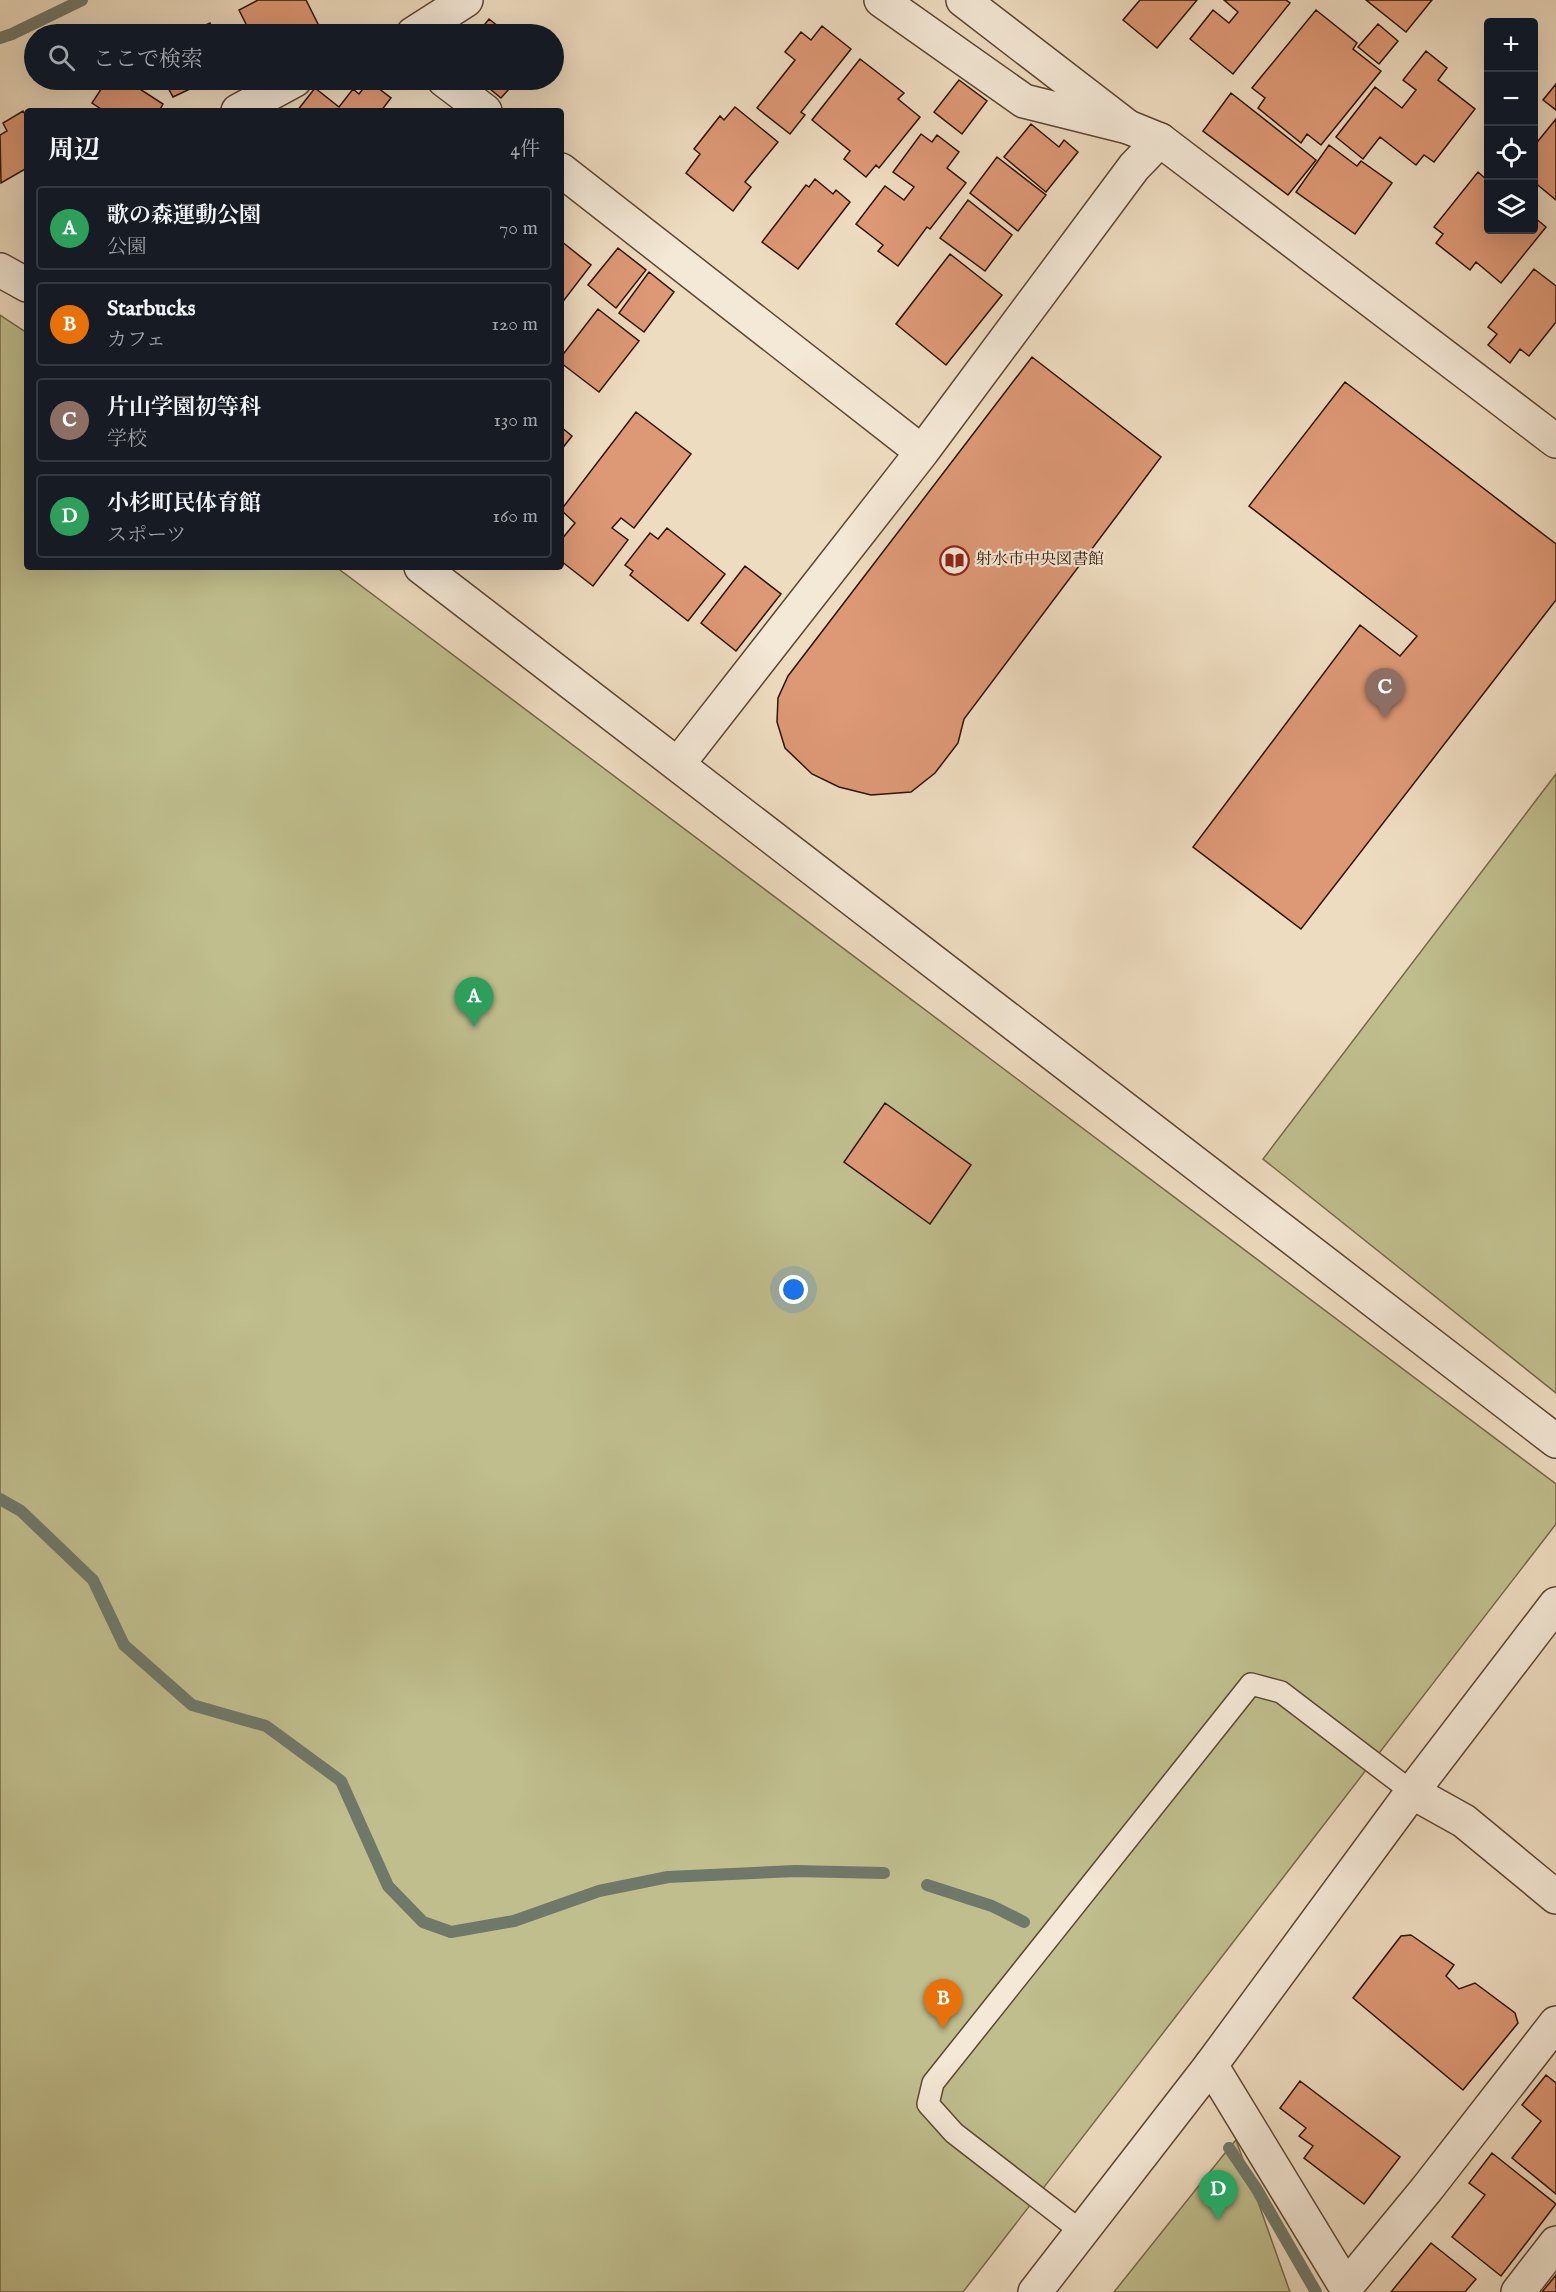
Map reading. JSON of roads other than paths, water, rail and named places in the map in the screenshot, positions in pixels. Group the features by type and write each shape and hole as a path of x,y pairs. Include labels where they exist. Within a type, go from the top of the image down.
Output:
{"street":[{"path":"429,24 466,0"},
{"path":"881,0 1024,100 1128,127 1160,140 1555,438"},
{"path":"963,0 1128,127"},
{"path":"244,108 277,90"},
{"path":"457,90 480,108"},
{"path":"678,764 922,452 1134,166 1160,140"},
{"path":"564,172 922,452"},
{"path":"0,270 24,283"},
{"path":"425,570 1556,1441"},
{"path":"1035,2292 1211,2065 1412,1792 1556,1604"},
{"path":"1412,1792 1464,1821 1556,1898"},
{"path":"1211,2065 1346,2288 1552,2036"},
{"path":"1518,2292 1556,2243"}],"lane":[{"path":"1082,2232 954,2133 928,2104 933,2083 1251,1684 1281,1692 1412,1792"}],"waterway":[{"path":"33,24 82,0"},
{"path":"0,38 24,28"},
{"path":"0,1499 21,1511 93,1580 124,1645 192,1705 266,1726 341,1781 388,1886 423,1922 451,1932 514,1921 599,1891 668,1877 795,1871 884,1873"},
{"path":"927,1885 992,1906 1024,1922"},
{"path":"1229,2148 1256,2188 1316,2292"}],"place":[{"name":"射水市中央図書館","path":"955,560"},
{"name":"片山学園初等科","path":"1385,718"},
{"name":"歌の森運動公園","path":"474,1027"},
{"name":"Starbucks","path":"943,2029"},
{"name":"小杉町民体育館","path":"1218,2220"}]}
